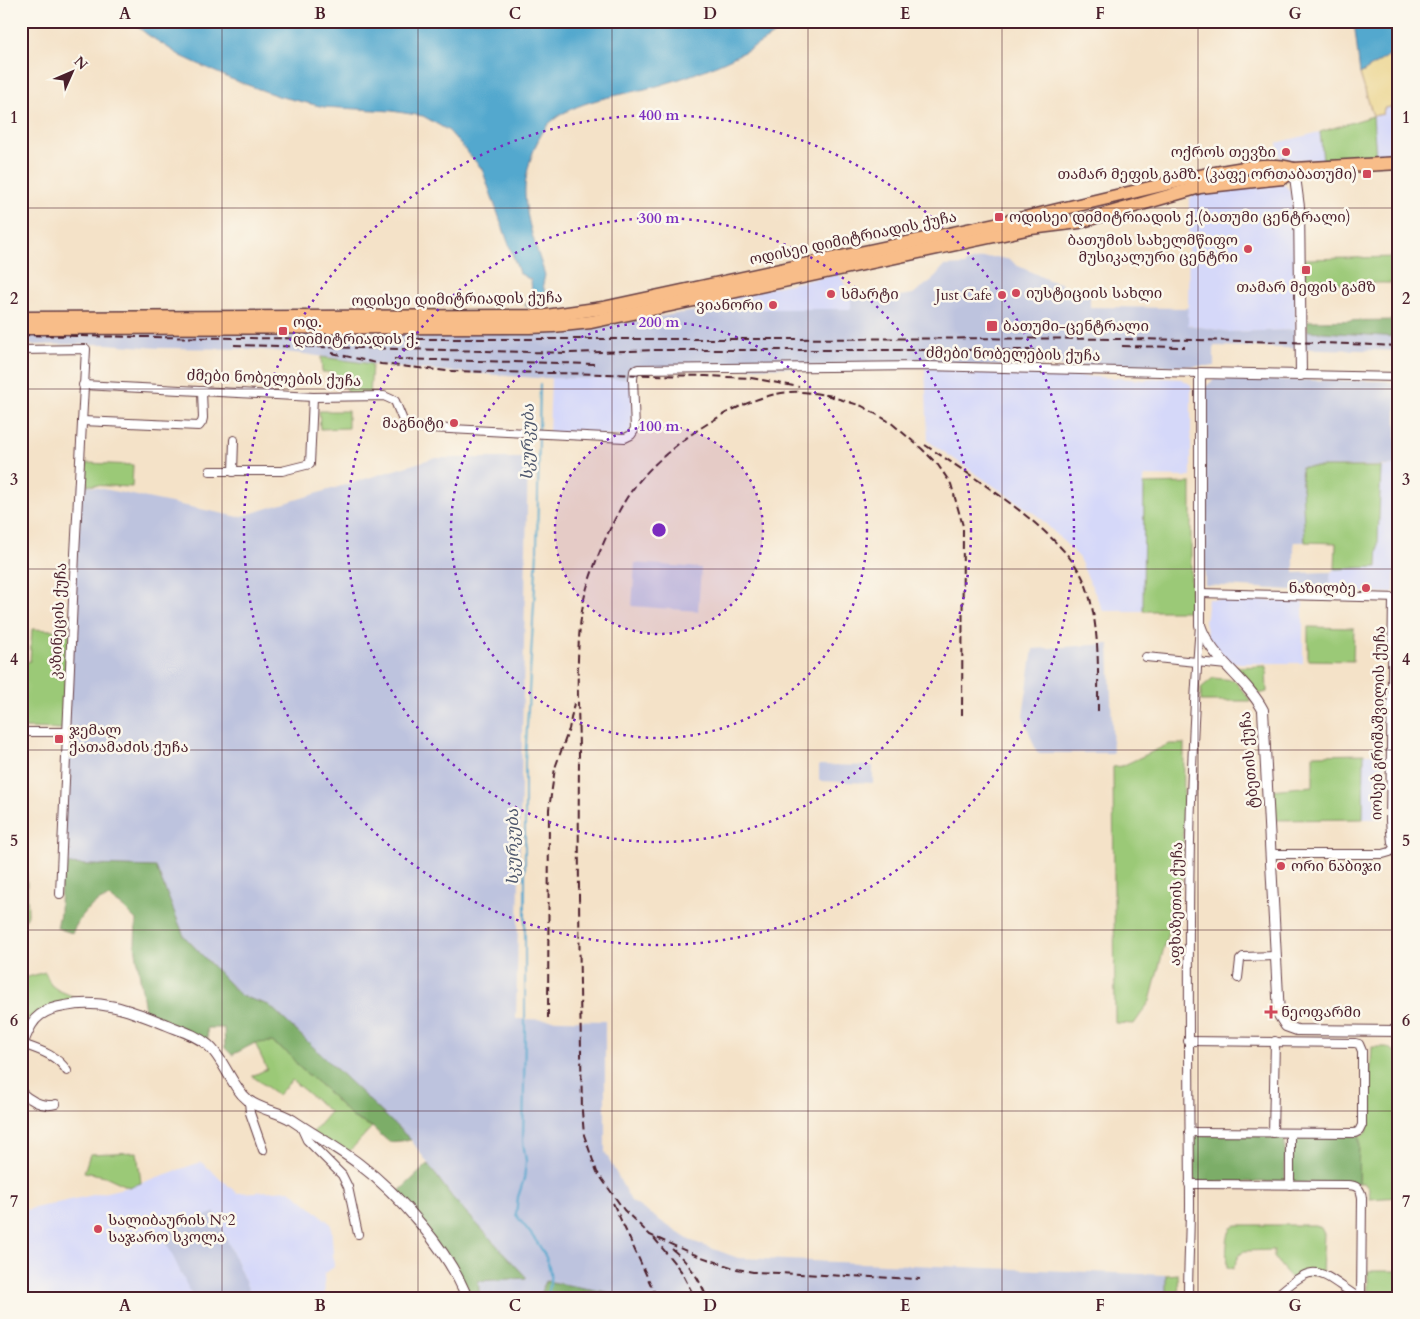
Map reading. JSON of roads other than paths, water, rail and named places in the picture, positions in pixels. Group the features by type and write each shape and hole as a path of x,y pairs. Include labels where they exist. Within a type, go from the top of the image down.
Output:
{"main road":[{"path":"1294,169 1283,178 1200,187 1087,219 1089,210 1086,203 1231,170 1282,166 1294,169 1399,163"},
{"name":"ოდისეი დიმიტრიადის ქუჩა","path":"21,318 546,316 613,306 1086,203"},
{"path":"1062,224 1060,214 1063,209"},
{"name":"ოდისეი დიმიტრიადის ქუჩა","path":"21,328 553,326 600,320 895,256 1031,228 1087,219"}],"street":[{"path":"1294,169 1299,207 1301,375"},
{"name":"კაზინეცის ქუჩა","path":"21,350 86,348 60,894"},
{"name":"ძმები ნობელების ქუჩა","path":"84,385 313,397 384,396 395,401 404,423 412,427 625,438 631,435 635,429 633,379 634,371 638,369 925,366 1399,377"},
{"name":"ტბეთის ქუჩა","path":"1200,373 1200,625 1209,646 1258,700 1263,710 1279,1015 1286,1026 1297,1030 1322,1031"},
{"path":"82,421 199,426 203,418 202,391"},
{"path":"210,471 282,471 310,464 313,397"},
{"path":"234,440 234,472"},
{"path":"1200,593 1396,598"},
{"name":"იოსებ გრიშაშვილის ქუჩა","path":"1396,598 1395,726 1390,838 1397,850"},
{"name":"აფხაზეთის ქუჩა","path":"1189,1297 1188,1041 1192,765 1200,625"},
{"path":"1146,657 1227,665"},
{"path":"21,732 67,732"},
{"path":"1270,854 1383,854 1397,850"},
{"path":"1238,978 1240,960 1243,957 1276,956"},
{"path":"67,1070 56,1058 22,1045 31,1024 48,1010 84,1003 108,1004 193,1035 209,1046 241,1093 249,1101 280,1114 301,1126 357,1163 385,1187 439,1248 454,1271 466,1296"},
{"path":"1323,1044 1322,1031 1399,1030"},
{"path":"1188,1041 1355,1043 1362,1047 1362,1125 1359,1131 1355,1133 1189,1132"},
{"path":"1273,1133 1275,1041"},
{"path":"21,1092 39,1103 48,1106 56,1104"},
{"path":"249,1101 250,1114 263,1150"},
{"path":"301,1126 307,1140 342,1175 348,1187 358,1234"},
{"path":"1290,1133 1290,1185"},
{"path":"1189,1184 1353,1185 1361,1191 1360,1298"},
{"path":"1274,1298 1292,1282 1308,1272 1317,1272 1324,1274 1360,1298"}],"water":[{"path":"130,21 792,21 765,40 716,65 667,83 607,97 577,107 564,113 546,127 532,155 525,194 530,225 545,275 543,284 548,306 525,306 532,294 531,280 519,273 482,169 449,131 423,116 392,111 324,107 278,96 231,79 181,56"},
{"path":"1354,21 1399,21 1399,49 1360,74"}],"waterway":[{"name":"სკურკუბა","path":"539,431 540,384"},
{"name":"სკურკუბა","path":"539,435 537,551 525,762 523,1142 526,1161 516,1215 538,1244 548,1263 550,1285 547,1298"}],"railway":[{"path":"21,335 402,339 1091,339 1399,346"},
{"path":"234,345 570,353 657,350 1036,350"},
{"path":"1122,346 1185,347"},
{"path":"332,353 381,364 447,371 751,378 799,387"},
{"path":"394,359 597,364"},
{"path":"833,396 795,392 768,396 745,404 721,416 676,446 639,481 626,499 608,534 591,574 581,619 578,679 580,979 584,1135 597,1172 624,1210 650,1235 693,1254 737,1269 753,1272 920,1279"},
{"path":"826,395 862,406 890,422 938,465 951,484 963,526 962,715"},
{"path":"925,445 1014,506 1058,545 1074,564 1085,583 1096,630 1098,711"},
{"path":"548,1018 549,809 555,768 569,729 574,703"},
{"path":"613,1203 657,1298"},
{"path":"654,1238 681,1271 695,1298"},
{"path":"672,1249 693,1271 707,1298"}],"place":[{"name":"ოქროს თევზი","path":"1286,152"},
{"name":"თამარ მეფის გამზ. (კაფე ორთაბათუმი)","path":"1367,174"},
{"name":"ოდისეი დიმიტრიადის ქ.(ბათუმი ცენტრალი)","path":"999,217"},
{"name":"ბათუმის სახელმწიფო მუსიკალური ცენტრი","path":"1248,249"},
{"name":"თამარ მეფის გამზ","path":"1306,270"},
{"name":"იუსტიციის სახლი","path":"1016,293"},
{"name":"სმარტი","path":"831,294"},
{"name":"Just Cafe","path":"1002,295"},
{"name":"ვიანორი","path":"773,305"},
{"name":"ბათუმი-ცენტრალი","path":"992,326"},
{"name":"ოდ. დიმიტრიადის ქ.","path":"283,331"},
{"name":"მაგნიტი","path":"454,423"},
{"name":"ნაზილბე","path":"1366,588"},
{"name":"ჯემალ ქათამაძის ქუჩა","path":"59,739"},
{"name":"ორი ნაბიჯი","path":"1281,866"},
{"name":"ნეოფარმი","path":"1271,1012"},
{"name":"სალიბაურის №2 საჯარო სკოლა","path":"98,1229"}]}
